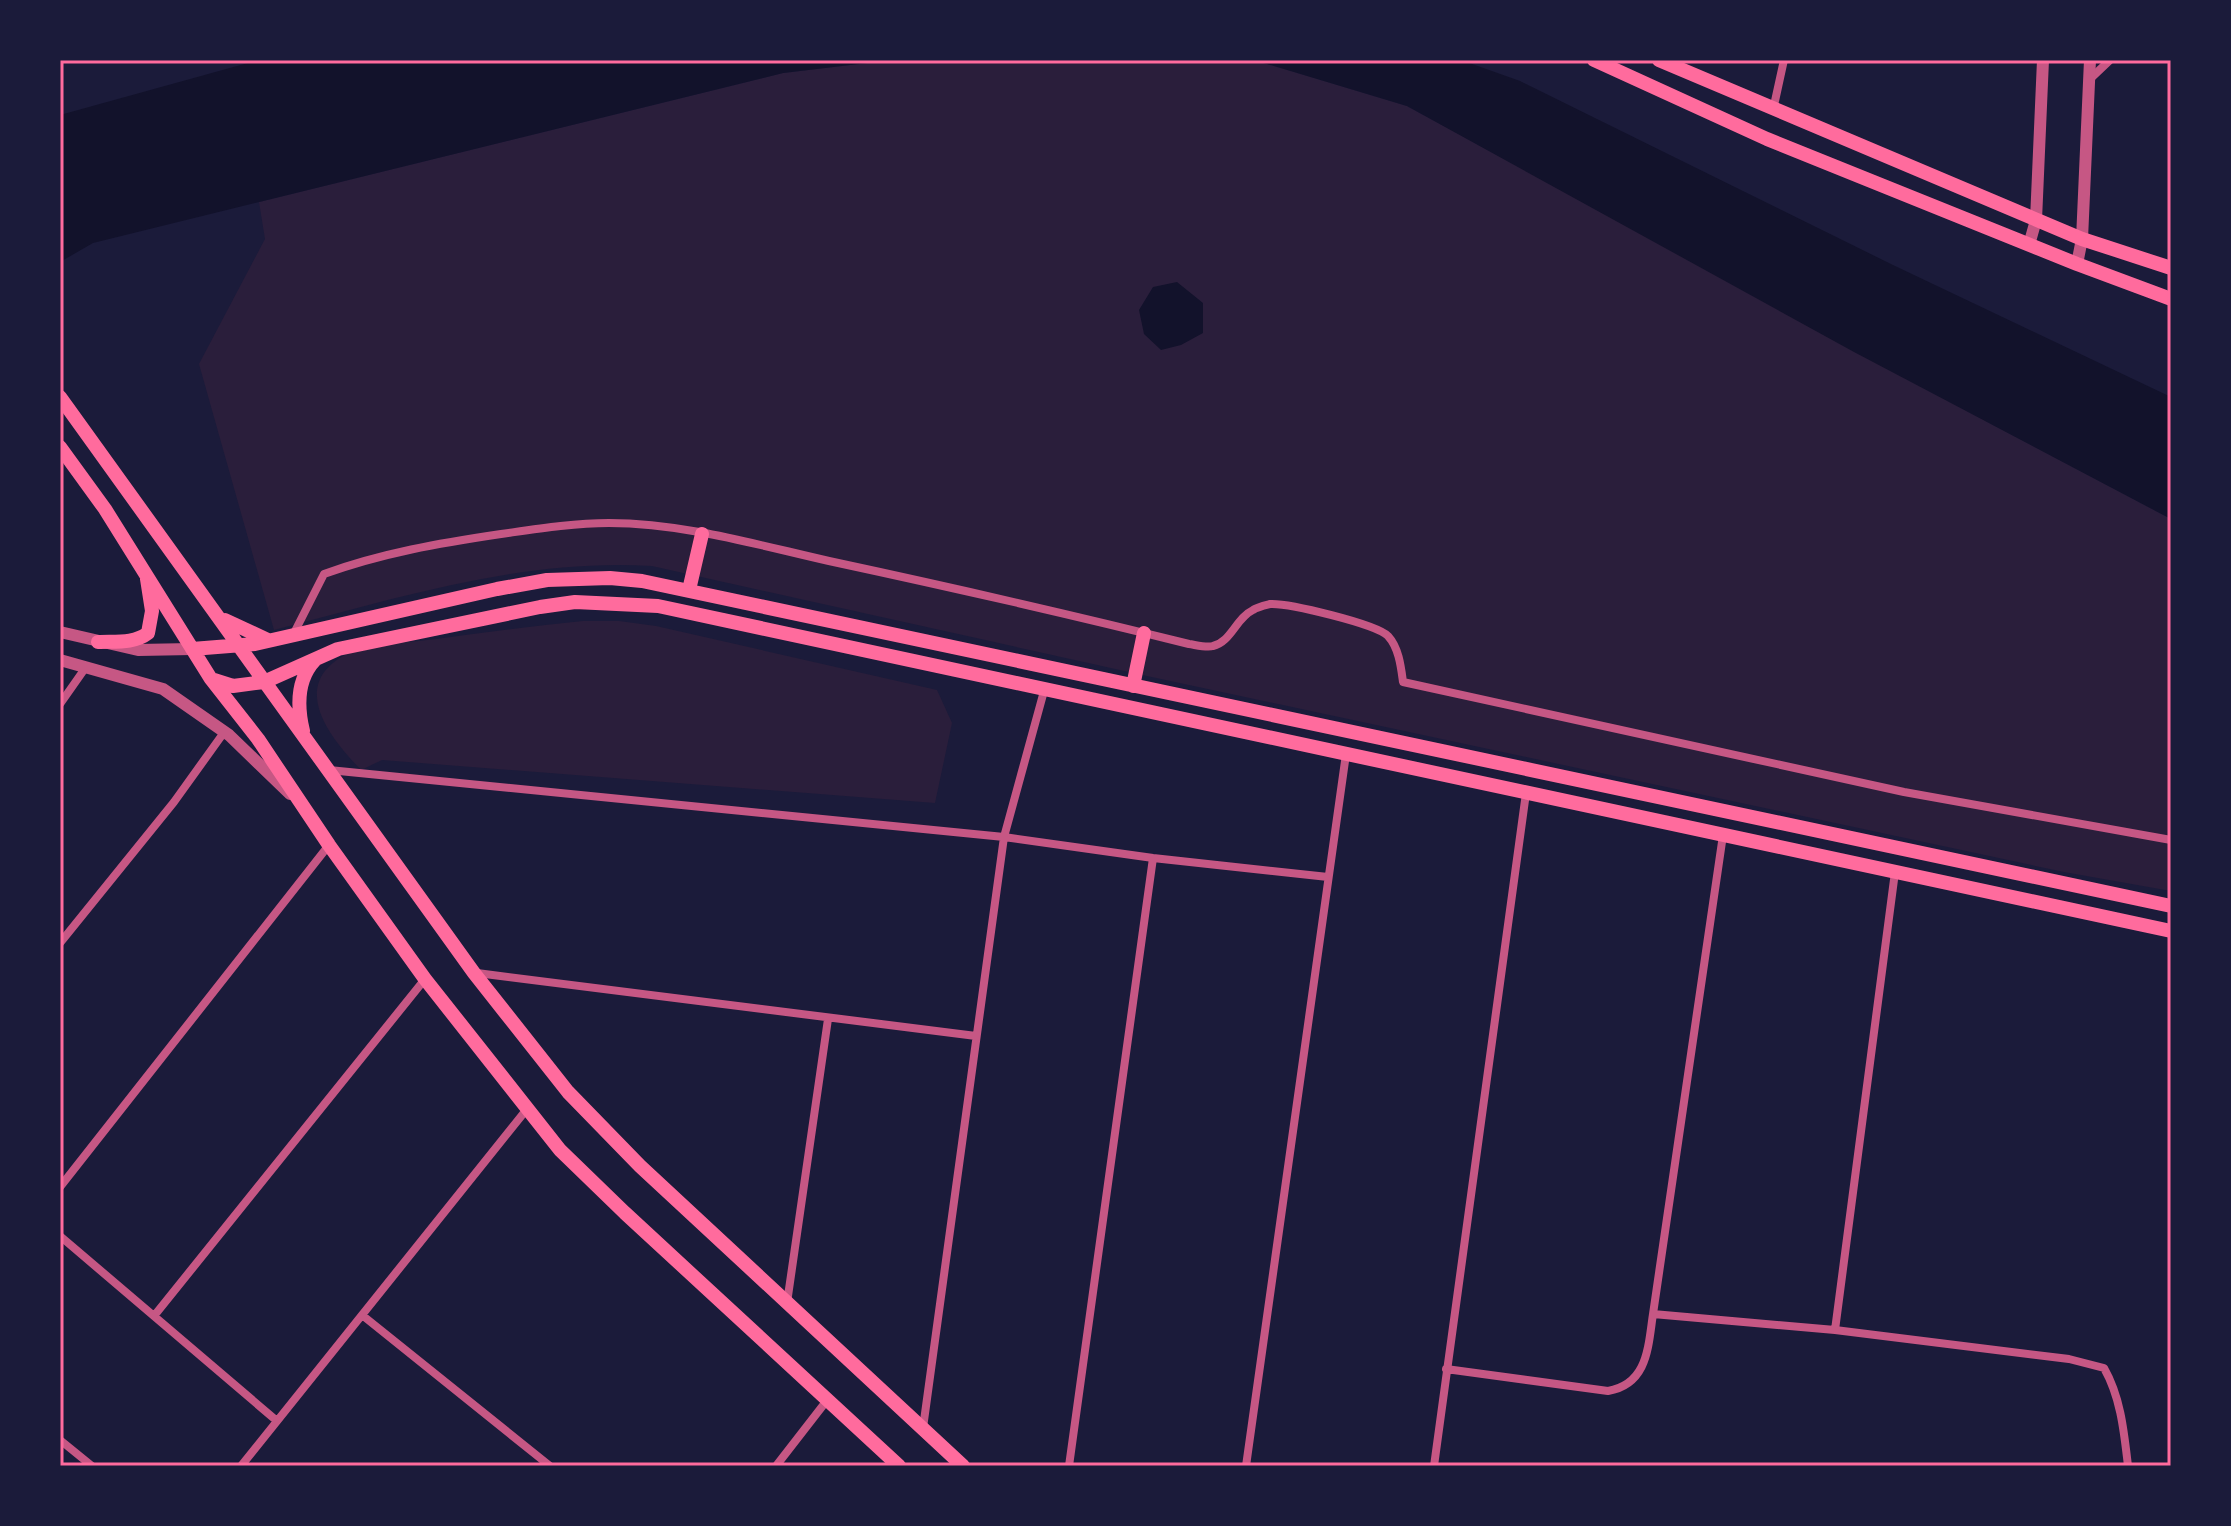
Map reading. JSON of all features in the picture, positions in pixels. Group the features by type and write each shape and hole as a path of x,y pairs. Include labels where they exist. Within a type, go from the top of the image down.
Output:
{"main road":[{"path":"1594,60 1767,139 2171,299"},
{"path":"1659,60 2082,239 2171,268"},
{"path":"60,397 474,973 585,1111 963,1466"},
{"path":"60,447 105,509 211,679 258,739 329,845 425,979 560,1150 899,1466"},
{"path":"689,590 702,534"},
{"path":"98,642 142,638 148,633 152,611 145,571"},
{"path":"192,649 272,641 547,580 610,578 689,590 2171,906"},
{"path":"211,679 233,686 264,682 324,654 498,614 575,602 658,606 2171,931"},
{"path":"218,615 244,631 272,641"},
{"path":"1133,686 1144,633"},
{"path":"305,739 299,715 300,692 312,662 324,654"}],"street":[{"path":"1773,110 1784,60"},
{"path":"2029,245 2036,220 2043,60"},
{"path":"2077,264 2082,239 2090,60"},
{"path":"2090,79 2110,60"},
{"path":"292,635 324,574 399,551 536,529 609,523 702,534 1213,647 1227,638 1237,621 1253,610 1270,604 1291,607 1371,626 1388,636 1399,656 1403,682 1904,792 2171,840"},
{"path":"60,632 138,650 192,649"},
{"path":"60,660 163,689 225,731 309,813"},
{"path":"60,704 86,667"},
{"path":"923,1428 1004,837 1044,691"},
{"path":"60,943 174,802 225,731"},
{"path":"1246,1466 1346,754"},
{"path":"329,770 1004,837 1153,858 1328,877"},
{"path":"1434,1466 1526,793"},
{"path":"1446,1369 1598,1390 1618,1389 1634,1379 1645,1363 1723,835"},
{"path":"60,1187 329,845"},
{"path":"1069,1466 1153,858"},
{"path":"1835,1330 1895,872"},
{"path":"474,973 976,1036"},
{"path":"154,1316 425,979"},
{"path":"787,1303 828,1019"},
{"path":"241,1466 527,1109"},
{"path":"60,1236 277,1421"},
{"path":"1653,1314 1835,1330 2069,1359 2104,1368 2114,1386 2124,1427 2128,1466"},
{"path":"362,1315 550,1466"},
{"path":"776,1466 828,1399"},
{"path":"60,1440 92,1466"}],"shaded area":[{"path":"259,60 892,60 783,73 93,243 60,262 60,115"},
{"path":"892,60 1254,60 1407,106 2171,519 2171,891 2064,872 1147,676 652,566 604,565 508,574 414,594 274,630 199,364 265,239 259,202 783,73"},
{"path":"1254,60 1461,60 1520,81 1893,265 2171,397 2171,519 1854,352 1407,106"},
{"path":"1177,282 1203,303 1203,333 1181,345 1161,350 1144,334 1139,310 1153,287"},
{"path":"583,621 619,621 656,626 937,690 952,723 935,803 382,760 361,770 336,741 319,710 317,694 320,678 331,664 359,649"}]}
